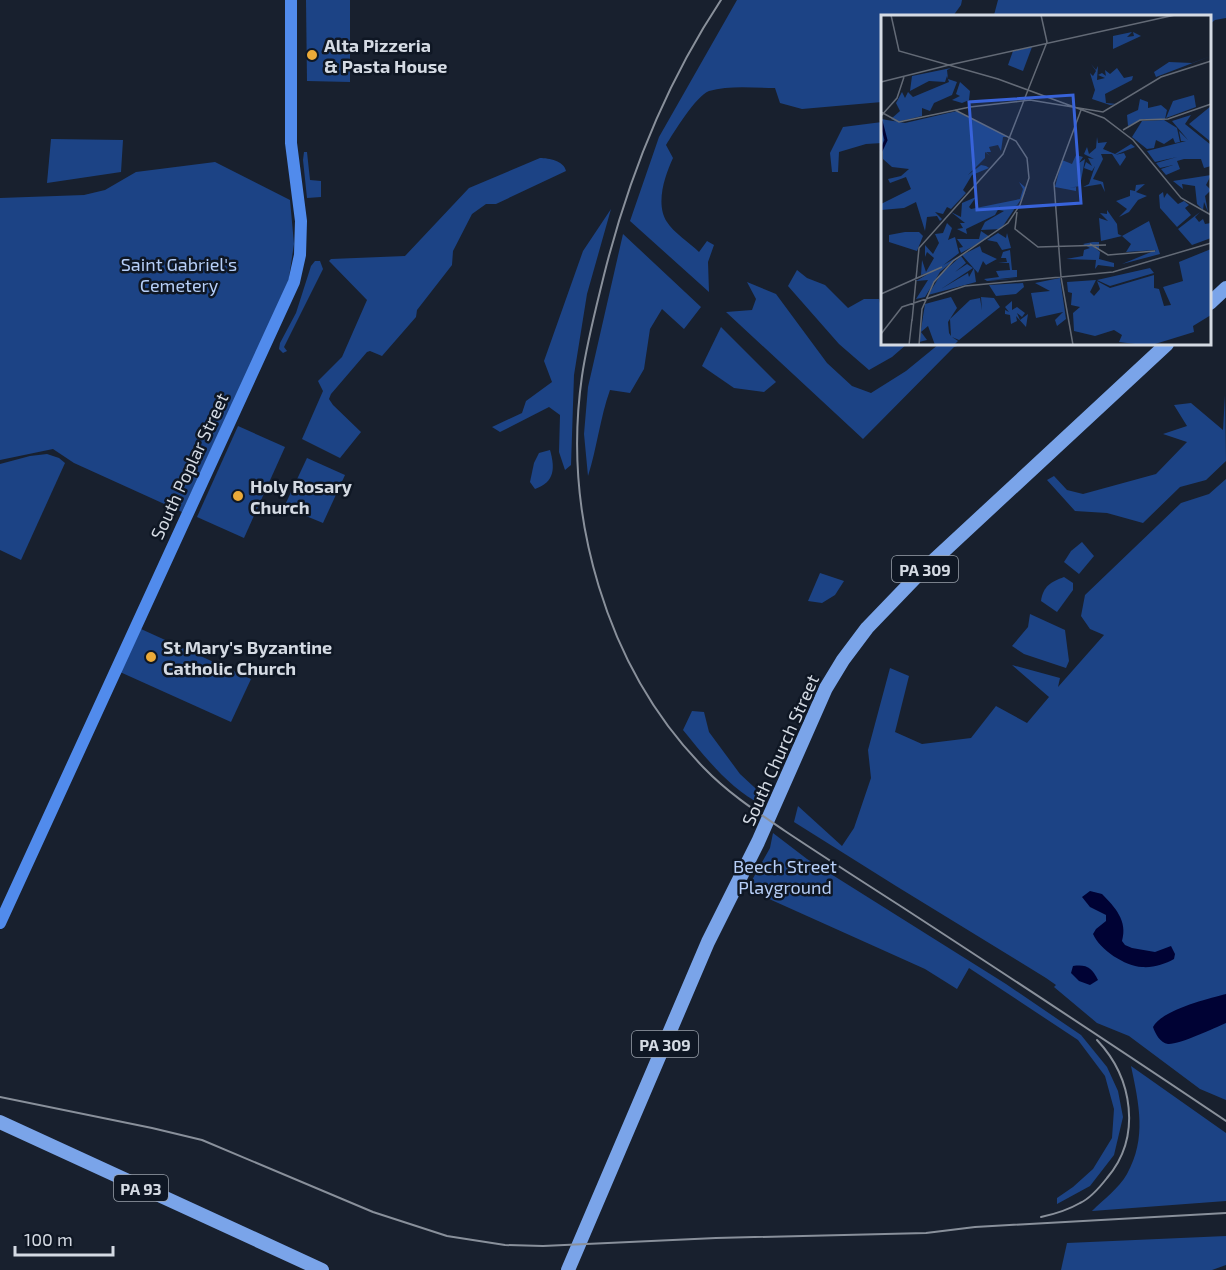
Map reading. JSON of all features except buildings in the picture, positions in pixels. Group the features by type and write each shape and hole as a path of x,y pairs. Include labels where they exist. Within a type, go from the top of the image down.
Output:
{"highway":[{"path":"1211,301 1226,288"},
{"name":"South Church Street","path":"568,1270 708,942 758,842 826,688 843,660 867,628 918,575 1166,345"},
{"name":"PA 93","path":"0,1122 322,1270"}],"main road":[{"name":"South Poplar Street","path":"0,923 294,282 300,255 301,221 291,143 291,0"}],"green space":[{"path":"306,0 350,0 350,82 307,81"},
{"path":"737,0 962,0 954,15 881,15 881,102 802,109 780,103 775,88 742,87 709,91 698,100 666,145 673,158 664,181 662,207 663,215 670,226 699,252 707,241 714,245 708,262 709,292 630,221 659,137"},
{"path":"998,0 1226,0 1226,18 1211,23 1211,15 994,15"},
{"path":"881,122 881,143 866,144 839,152 838,172 832,172 830,153 843,127"},
{"path":"51,139 123,140 121,172 47,183"},
{"path":"304,152 307,152 310,180 321,181 321,197 307,198"},
{"path":"540,158 559,162 566,171 496,204 486,204 472,214 453,251 452,265 417,310 416,317 382,356 367,352 331,394 329,399 333,405 361,432 340,458 302,439 323,391 318,381 342,357 367,300 329,261 331,259 405,256 469,188"},
{"name":"Saint Gabriel's Cemetery","path":"215,162 290,200 294,244 288,284 182,512 74,463 53,449 0,460 0,198 84,195 105,190 136,172"},
{"path":"611,209 587,294 574,375 571,465 565,470 559,452 560,415 549,407 500,432 492,427 522,413 526,401 552,382 544,361 583,251"},
{"path":"623,234 701,307 684,329 662,309 650,329 644,369 630,393 610,390 588,476 584,434 588,387"},
{"path":"315,261 320,261 323,269 284,347 287,351 283,353 279,349 280,343 296,313 311,266"},
{"path":"797,270 807,278 825,285 848,308 864,299 879,299 881,345 906,345 892,357 869,370 839,344 788,286"},
{"path":"747,282 776,294 827,363 852,386 871,393 906,371 938,345 961,345 954,347 863,439 726,312 752,310 756,299"},
{"path":"721,327 776,382 764,392 734,388 702,366"},
{"path":"1225,395 1226,461 1206,480 1180,487 1143,523 1107,513 1075,511 1047,480 1054,476 1067,490 1083,494 1156,474 1187,442 1163,434 1187,426 1174,405 1191,403 1223,430"},
{"path":"238,426 285,447 244,538 197,517"},
{"path":"550,450 553,463 552,474 542,486 535,489 530,482 534,463 539,453"},
{"path":"47,454 65,463 21,560 0,550 0,464"},
{"path":"307,458 345,475 323,523 284,507"},
{"path":"1226,479 1226,1100 1200,1089 1129,1036 1097,1023 1046,978 794,822 798,806 842,846 854,828 871,778 868,750 890,668 909,676 895,732 922,744 971,738 996,706 1027,723 1049,697 1012,665 1060,678 1058,687 1104,635 1090,629 1081,616 1085,595 1181,503 1209,494"},
{"path":"1082,542 1094,556 1079,574 1064,562 1071,551"},
{"path":"820,573 844,581 835,595 822,603 808,601"},
{"path":"1064,577 1073,583 1073,590 1057,612 1041,601 1048,585"},
{"path":"1030,614 1065,630 1069,661 1066,668 1024,654 1012,646 1028,627"},
{"path":"141,629 251,679 231,722 120,672"},
{"path":"692,711 704,712 709,732 740,774 766,798 762,805 729,781 709,762 683,730"},
{"name":"Beech Street Playground","path":"773,833 807,859 1006,984 1081,1035 1107,1067 1118,1091 1123,1117 1114,1155 1090,1186 1057,1204 1057,1198 1093,1169 1112,1138 1114,1109 1105,1076 1078,1040 969,968 957,989 925,969 747,889 770,848"},
{"path":"1131,1066 1226,1133 1226,1201 1092,1211 1124,1179 1137,1147 1139,1107"},
{"path":"1226,1236 1226,1265 1212,1270 1061,1270 1067,1243"}],"shaded area":[{"path":"1090,891 1102,894 1116,909 1122,921 1122,941 1125,945 1155,952 1171,946 1175,954 1174,959 1159,965 1142,967 1128,964 1107,951 1093,934 1106,921 1106,915 1090,907 1082,897"},
{"path":"1073,966 1088,968 1094,972 1098,980 1090,985 1079,981 1071,973"},
{"path":"1226,994 1226,1023 1173,1044 1160,1040 1153,1027 1166,1015 1186,1006"}],"railway":[{"path":"721,0 683,64 637,168 614,239 584,363 577,428 579,481 586,534 599,586 617,636 641,684 670,728 704,768 733,794 800,841 1226,1121"},
{"path":"1041,1217 1071,1208 1092,1195 1118,1162 1125,1144 1129,1126 1129,1108 1125,1090 1119,1072 1097,1040"},
{"path":"0,1097 202,1140 373,1212 447,1236 505,1245 543,1246 716,1238 926,1233 975,1227 1226,1213"}],"place":[{"name":"Alta Pizzeria & Pasta House","path":"312,55"},
{"name":"Holy Rosary Church","path":"238,496"},
{"name":"St Mary's Byzantine Catholic Church","path":"151,657"}]}
